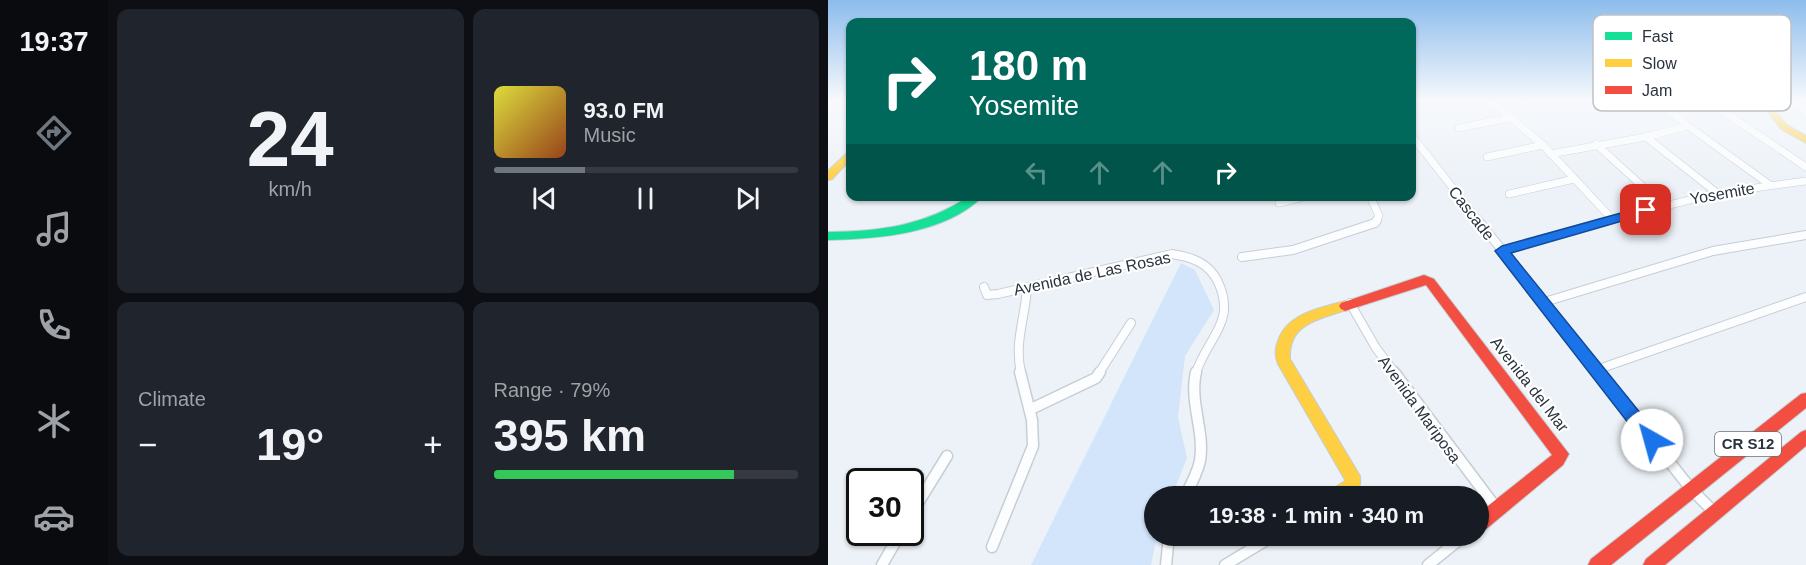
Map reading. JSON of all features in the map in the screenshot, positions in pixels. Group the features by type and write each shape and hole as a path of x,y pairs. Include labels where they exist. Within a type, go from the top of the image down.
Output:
{"street":[{"path":"1521,127 1543,145 1613,220"},
{"path":"1550,154 1596,144 1646,137 1683,127"},
{"path":"1690,127 1770,185"},
{"path":"1749,127 1806,166"},
{"path":"1786,127 1806,143"},
{"path":"1646,137 1717,193"},
{"name":"Cascade","path":"1416,141 1541,303 1691,489 1714,512"},
{"path":"1596,144 1663,205"},
{"path":"1487,158 1543,145"},
{"path":"828,177 846,159"},
{"path":"1509,194 1574,179"},
{"name":"Yosemite","path":"1502,251 1663,205 1717,193 1806,181"},
{"path":"828,236 878,237 920,229 956,213 972,201"},
{"path":"1279,203 1287,201"},
{"path":"1242,256 1260,257 1302,247 1375,224 1379,216 1372,201"},
{"path":"1541,303 1713,250 1806,235"},
{"name":"Avenida de Las Rosas","path":"984,287 987,295 1027,288 1172,254 1198,260 1211,270 1226,302 1226,314 1198,362 1194,379 1192,399 1202,442 1202,458 1197,476 1191,486"},
{"name":"Avenida del Mar","path":"1350,303 1424,280 1430,282 1561,454 1558,460 1489,516"},
{"path":"992,547 1033,446 1035,430 1017,350 1018,335 1025,317 1027,288"},
{"path":"1596,370 1806,297"},
{"path":"1350,303 1294,324 1281,341 1281,351 1283,360 1352,476 1352,486"},
{"name":"Avenida Mariposa","path":"1350,303 1376,348 1497,509"},
{"path":"1031,409 1096,378 1131,323"},
{"name":"CR S12","path":"1597,565 1806,399"},
{"name":"CR S12","path":"1652,565 1806,437"},
{"path":"924,493 947,456"},
{"path":"882,565 893,546"},
{"path":"1166,565 1168,546"},
{"path":"1225,565 1256,546"},
{"path":"1428,565 1452,546"}],"shaded area":[{"path":"1181,263 1195,270 1214,310 1185,356 1178,417 1187,458 1176,486 1144,486 1144,546 1155,546 1151,565 1031,565"}],"traffic: fast":[{"path":"828,236 870,235 907,229 942,217 970,201"}],"traffic: slow":[{"path":"1785,127 1806,140"},
{"path":"828,177 846,159"},
{"path":"1345,306 1311,317 1292,328 1286,336 1283,360 1352,476 1352,486"}],"traffic: jam":[{"path":"1345,306 1424,280 1430,282 1561,454 1558,460 1489,516"},
{"path":"1597,565 1806,399"},
{"path":"1652,565 1806,437"}],"route":[{"path":"1646,210 1502,251 1652,440"}]}
